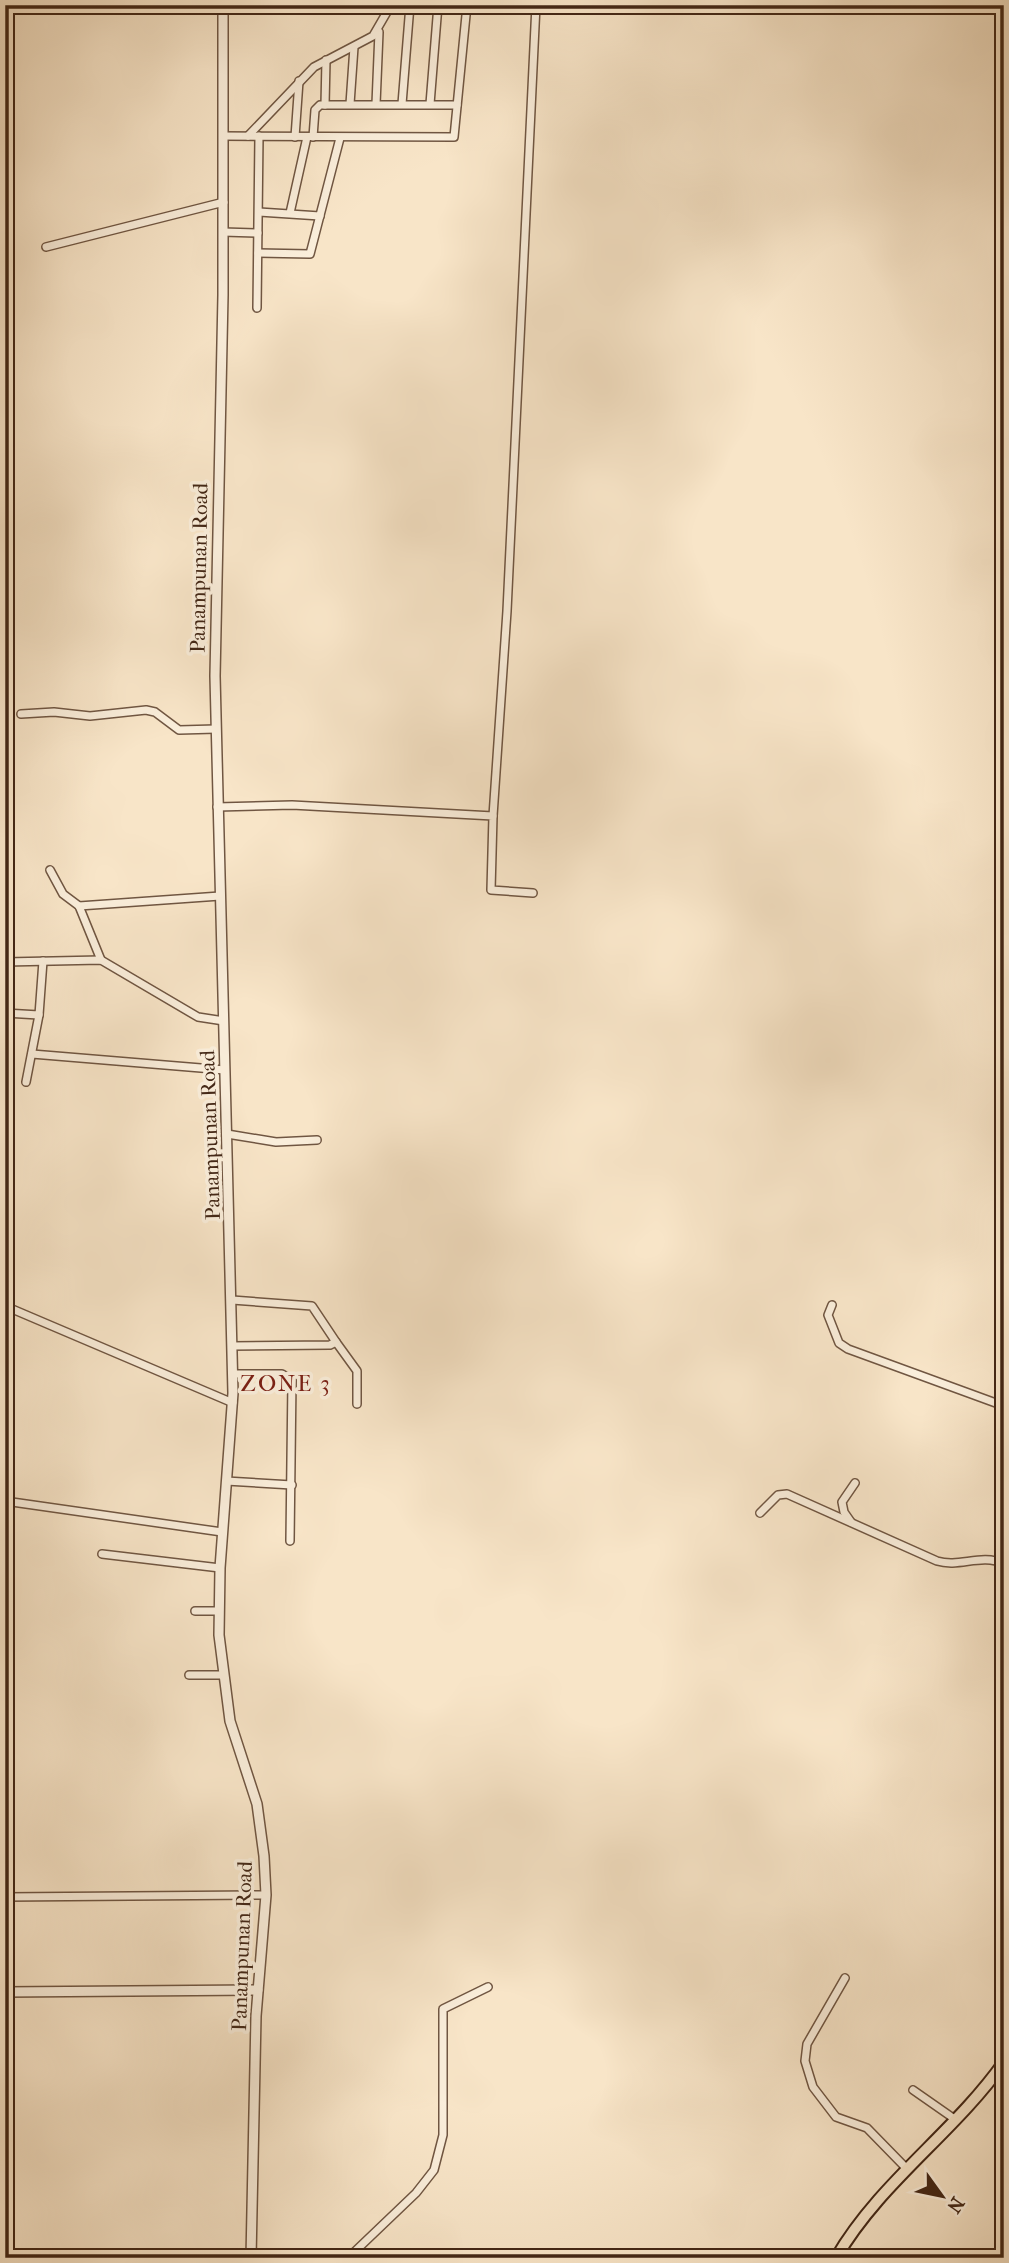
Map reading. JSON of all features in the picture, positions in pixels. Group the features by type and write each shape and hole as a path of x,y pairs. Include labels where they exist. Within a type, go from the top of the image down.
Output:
{"main road":[{"path":"836,2258 871,2208 956,2120 1004,2062"}],"street":[{"name":"Panampunan Road","path":"223,5 223,232 216,545 216,729 233,1403 222,1532 219,1611 222,1675 230,1721 257,1804 266,1895 258,1990 251,2258"},
{"path":"376,104 379,31 391,5"},
{"path":"402,104 410,5"},
{"path":"430,104 438,5"},
{"path":"223,136 454,137 467,5"},
{"path":"533,893 491,890 536,5"},
{"path":"248,136 299,81 327,60 379,31"},
{"path":"350,104 354,47"},
{"path":"326,105 327,60"},
{"path":"295,137 299,81"},
{"path":"290,213 315,110 326,105 350,104 457,105"},
{"path":"257,309 259,136"},
{"path":"258,253 310,254 340,138"},
{"path":"46,247 223,202"},
{"path":"259,212 320,216"},
{"path":"223,232 258,233"},
{"path":"20,714 54,712 90,716 146,710 155,712 179,730 216,729"},
{"path":"217,807 292,805 493,816"},
{"path":"50,870 63,894 79,906 100,960"},
{"path":"79,906 220,896"},
{"path":"5,962 100,960 198,1017 224,1021"},
{"path":"26,1082 39,1015 43,961"},
{"path":"5,1013 39,1015"},
{"path":"32,1054 225,1070"},
{"path":"227,1134 276,1142 317,1140"},
{"path":"232,1300 312,1306 358,1371 357,1404"},
{"path":"832,1305 828,1315 839,1343 848,1349 1004,1406"},
{"path":"5,1306 233,1403"},
{"path":"232,1346 330,1345 336,1342"},
{"path":"233,1374 282,1374 292,1380 290,1541"},
{"path":"226,1481 292,1485"},
{"path":"852,1523 842,1502 855,1483"},
{"path":"760,1513 778,1495 787,1494 946,1564 988,1559 1004,1564"},
{"path":"5,1502 222,1532"},
{"path":"102,1554 220,1568"},
{"path":"195,1611 219,1611"},
{"path":"189,1675 222,1675"},
{"path":"5,1896 266,1895"},
{"path":"845,1978 807,2044 805,2062 813,2087 836,2117 867,2128 907,2169"},
{"path":"348,2258 416,2193 434,2170 443,2135 443,2009 488,1987"},
{"path":"5,1992 258,1990"},
{"path":"913,2090 956,2120"}],"district":[{"name":"ZONE 3","path":"286,1383"}]}
